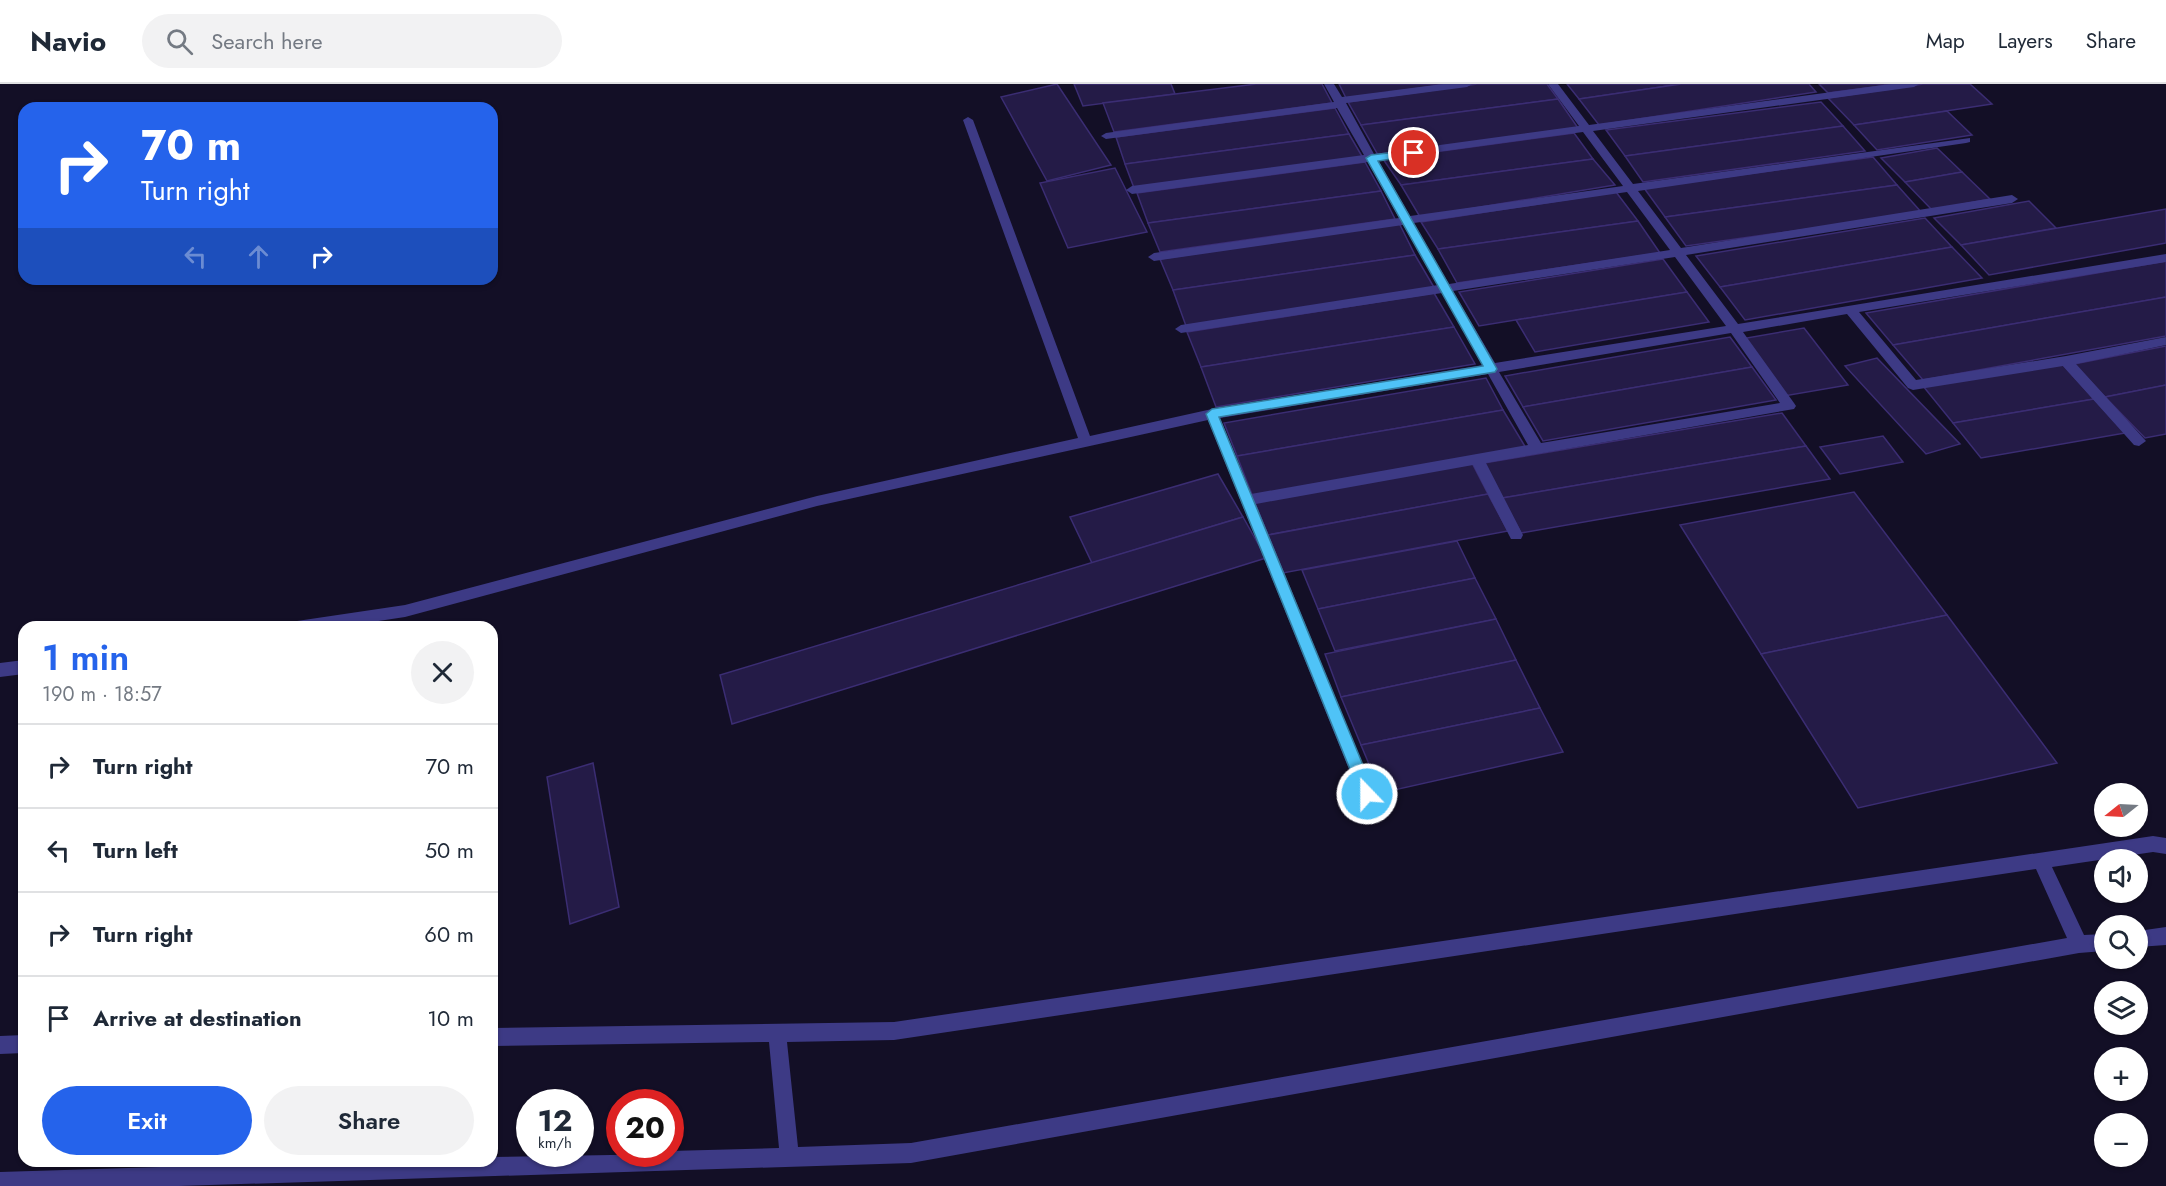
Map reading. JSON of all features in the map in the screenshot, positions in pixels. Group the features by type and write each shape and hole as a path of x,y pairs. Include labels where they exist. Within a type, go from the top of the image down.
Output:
{"street":[{"path":"1329,84 1537,449"},
{"path":"1106,136 1467,84"},
{"path":"1247,500 1789,406 1734,328 1552,84"},
{"path":"1132,190 1914,84"},
{"path":"968,120 1086,442"},
{"path":"1154,257 1966,140"},
{"path":"1181,329 2012,199"},
{"path":"338,621 405,611 817,501 1212,414 2166,258"},
{"path":"1849,309 1913,385 2066,361 2166,341"},
{"path":"2066,361 2139,441"},
{"path":"1212,414 1367,794"},
{"path":"1477,459 1516,535"},
{"path":"0,670 18,668"},
{"path":"498,1037 894,1031 2153,844 2166,846"},
{"path":"2041,861 2079,944"},
{"path":"2148,938 2166,936"},
{"path":"498,1166 911,1153 2094,943"},
{"path":"777,1032 789,1156"},
{"path":"0,1045 18,1044"},
{"path":"0,1182 455,1167"}],"building":[{"path":"1057,84 1111,165 1047,181 1001,97"},
{"path":"1074,84 1171,84 1175,94 1083,106"},
{"path":"1256,84 1322,84 1332,103 1114,132 1103,103"},
{"path":"1339,84 1450,84 1346,98"},
{"path":"1477,84 1547,84 1558,99 1361,125 1348,102"},
{"path":"1567,84 1681,84 1579,99"},
{"path":"1681,84 1809,84 1816,92 1599,125 1579,99"},
{"path":"1819,84 1896,84 1828,93"},
{"path":"1923,84 1970,84 1992,104 1854,125 1828,98"},
{"path":"1558,99 1578,128 1378,155 1361,125"},
{"path":"1821,102 1843,126 1625,156 1606,130"},
{"path":"1335,108 1349,134 1125,164 1116,137"},
{"path":"1947,111 1972,135 1877,150 1854,125"},
{"path":"1843,126 1865,151 1643,182 1625,156"},
{"path":"1574,133 1593,159 1401,185 1383,159"},
{"path":"1349,134 1363,158 1134,188 1125,164"},
{"path":"1937,148 1962,172 1905,182 1881,158"},
{"path":"1873,157 1897,185 1665,217 1644,188"},
{"path":"1593,159 1615,185 1420,217 1401,185"},
{"path":"1365,162 1381,191 1148,223 1137,193"},
{"path":"1115,168 1147,232 1068,248 1040,183"},
{"path":"1962,172 1990,199 1932,210 1905,182"},
{"path":"1897,185 1922,213 1686,246 1665,217"},
{"path":"1381,191 1395,219 1160,252 1148,223"},
{"path":"1616,192 1638,221 1438,249 1421,222"},
{"path":"2029,201 2056,228 1961,245 1934,218"},
{"path":"2166,209 2166,243 1989,275 1961,245"},
{"path":"1925,218 1952,247 1720,287 1696,256"},
{"path":"1638,221 1660,253 1457,283 1438,249"},
{"path":"1399,223 1415,255 1173,290 1160,259"},
{"path":"1952,247 1982,278 1745,320 1720,287"},
{"path":"1415,255 1435,289 1186,326 1173,290"},
{"path":"1663,259 1687,292 1479,326 1459,292"},
{"path":"2166,261 2166,297 1893,345 1866,313"},
{"path":"1687,292 1709,322 1535,352 1516,320"},
{"path":"1434,293 1454,327 1201,367 1187,332"},
{"path":"2166,297 2166,336 1923,380 1893,345"},
{"path":"1454,327 1475,364 1216,407 1201,367"},
{"path":"1804,328 1848,385 1784,396 1741,339"},
{"path":"1730,337 1752,367 1523,407 1505,376"},
{"path":"2166,346 2166,385 2105,397 2074,364"},
{"path":"1877,358 1960,444 1926,454 1845,366"},
{"path":"2062,364 2094,399 1953,423 1923,386"},
{"path":"1752,367 1776,400 1543,441 1523,407"},
{"path":"1486,378 1503,410 1237,456 1224,423"},
{"path":"2166,385 2166,434 2145,438 2105,397"},
{"path":"2094,399 2125,433 1981,458 1953,423"},
{"path":"1503,410 1526,448 1253,497 1237,456"},
{"path":"1782,413 1806,446 1502,498 1484,463"},
{"path":"1883,436 1903,462 1840,474 1820,447"},
{"path":"1806,446 1830,479 1521,533 1502,498"},
{"path":"1471,461 1488,494 1268,535 1254,501"},
{"path":"1218,474 1243,517 1092,563 1070,517"},
{"path":"1854,492 1947,615 1761,654 1680,525"},
{"path":"1488,494 1508,531 1283,573 1268,535"},
{"path":"1243,517 1266,558 732,724 720,675"},
{"path":"1457,541 1475,578 1318,609 1302,570"},
{"path":"1475,578 1496,619 1335,651 1318,609"},
{"path":"1947,615 2057,763 1858,808 1761,654"},
{"path":"1496,619 1516,660 1341,697 1325,654"},
{"path":"1516,660 1540,708 1361,745 1341,697"},
{"path":"1540,708 1563,752 1381,793 1361,745"},
{"path":"593,763 619,907 570,924 547,777"}],"route":[{"path":"1367,794 1212,414 1491,369 1371,158 1414,153"}]}
